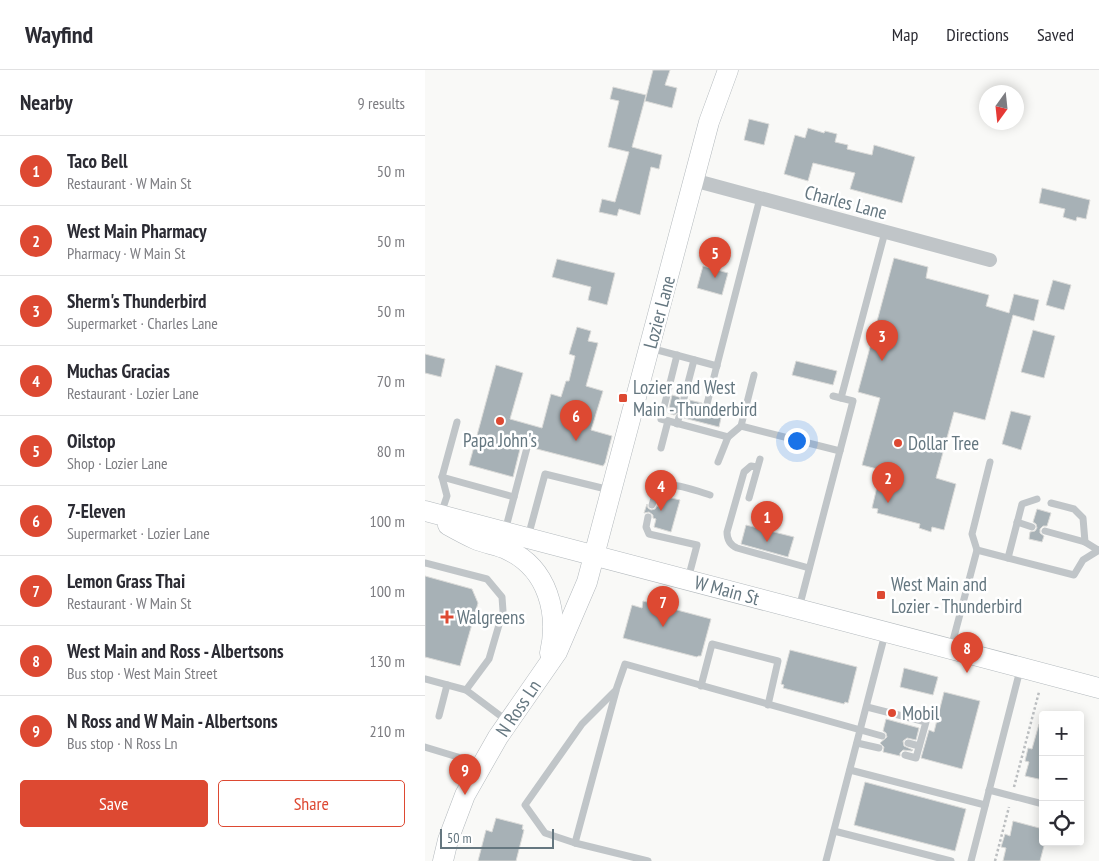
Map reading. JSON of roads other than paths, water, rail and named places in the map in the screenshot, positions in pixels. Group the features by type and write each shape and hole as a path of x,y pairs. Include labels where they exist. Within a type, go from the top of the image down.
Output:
{"main road":[{"name":"Lozier Lane","path":"595,555 693,180 709,122 728,70"},
{"name":"W Main St","path":"430,513 1099,688"},
{"path":"430,513 476,539 507,549 528,564 538,575 550,599 553,616 553,637 544,671"},
{"name":"N Ross Ln","path":"443,861 448,840 465,795 509,722 557,652 587,582 595,555"}],"street":[{"name":"Charles Lane","path":"693,180 990,260"}],"lane":[{"path":"707,404 760,198"},
{"path":"799,608 853,401 837,397 885,232"},
{"path":"649,348 717,366"},
{"path":"677,355 661,420 668,422 678,420 701,426 728,437"},
{"path":"684,398 694,360"},
{"path":"718,462 728,437 741,426 754,375"},
{"path":"430,513 447,496 441,477 457,422"},
{"path":"661,448 668,422"},
{"path":"741,426 840,451"},
{"path":"505,532 528,444"},
{"path":"749,498 760,459"},
{"path":"951,648 977,550 972,534 990,462"},
{"path":"757,467 751,466 744,472 727,532 729,542 737,548 809,568"},
{"path":"528,538 545,474 612,490"},
{"path":"441,477 514,497"},
{"path":"652,505 658,488 663,485 671,484 710,494"},
{"path":"1008,558 1023,504 1037,500"},
{"path":"1051,503 1074,509 1083,518 1085,542"},
{"path":"649,517 646,527 649,534 697,546 688,579"},
{"path":"1017,522 1032,527"},
{"path":"977,550 1074,575 1083,560 1098,550 1085,542 1045,531"},
{"path":"425,563 487,579 501,596 503,610 489,659 466,690"},
{"path":"826,861 886,631"},
{"path":"701,686 712,644 778,661 768,704"},
{"path":"575,842 616,690 625,664 882,736"},
{"path":"971,861 1021,667"},
{"path":"425,679 466,690 509,722"},
{"path":"439,716 447,685"},
{"path":"616,690 582,724 525,805 545,833 648,861"},
{"path":"867,707 925,722 916,758 905,755"},
{"path":"857,743 879,748"},
{"path":"908,743 919,746"},
{"path":"425,747 482,764"},
{"path":"850,770 985,805"},
{"path":"989,790 1039,803"},
{"path":"834,831 951,861"}],"place":[{"name":"Oilstop","path":"715,278"},
{"name":"Sherm's Thunderbird","path":"882,361"},
{"name":"Lozier and West Main - Thunderbird","path":"623,398"},
{"name":"Papa John's","path":"500,421"},
{"name":"7-Eleven","path":"576,441"},
{"name":"Dollar Tree","path":"898,443"},
{"name":"West Main Pharmacy","path":"888,503"},
{"name":"Muchas Gracias","path":"661,511"},
{"name":"Taco Bell","path":"767,542"},
{"name":"West Main and Lozier - Thunderbird","path":"881,595"},
{"name":"Walgreens","path":"447,617"},
{"name":"Lemon Grass Thai","path":"663,627"},
{"name":"West Main and Ross - Albertsons","path":"967,673"},
{"name":"Mobil","path":"892,713"},
{"name":"N Ross and W Main - Albertsons","path":"465,795"}]}
